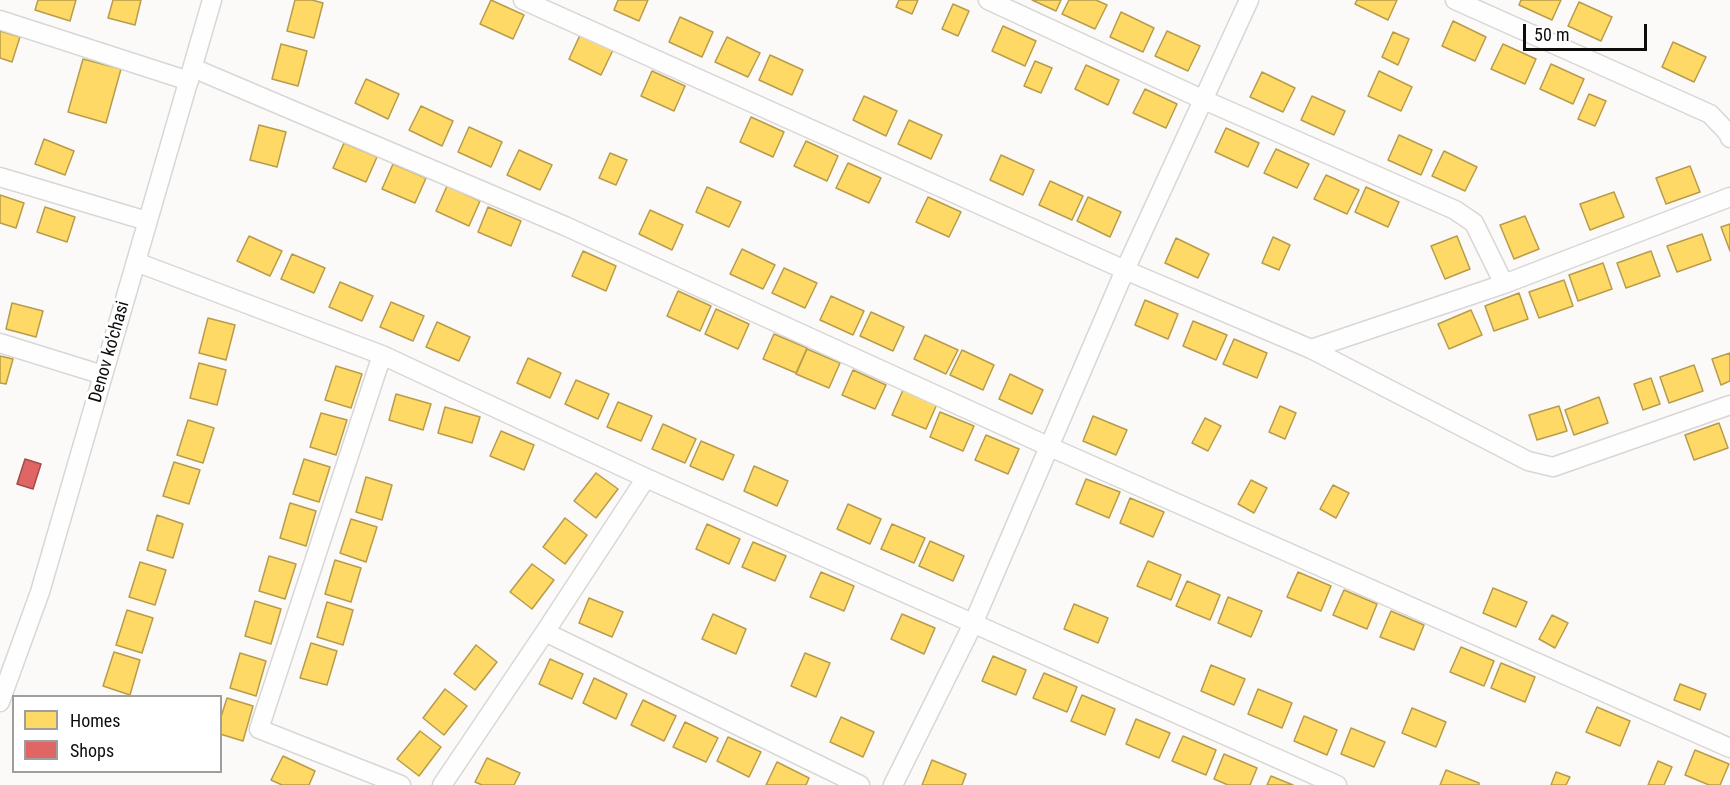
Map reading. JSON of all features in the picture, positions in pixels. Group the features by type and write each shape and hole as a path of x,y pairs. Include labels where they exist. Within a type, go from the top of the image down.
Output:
{"street":[{"name":"Denov ko'chasi","path":"0,702 40,592 212,0"},
{"path":"523,0 1125,270 1311,350 1527,461 1553,467 1730,405"},
{"path":"988,0 1204,100 1455,210 1474,223 1504,284"},
{"path":"893,785 973,624 1125,270 1249,0"},
{"path":"1455,0 1710,114 1730,138"},
{"path":"0,20 191,75 564,226 1050,447 1730,748"},
{"path":"0,177 147,221"},
{"path":"1311,350 1504,284 1730,197"},
{"path":"136,262 382,355 646,478 1337,785"},
{"path":"0,344 103,375"},
{"path":"382,355 259,729 401,785"},
{"path":"442,785 646,478"},
{"path":"545,632 860,785"}],"building: Homes":[{"path":"38,0 76,0 70,21 35,10"},
{"path":"113,0 141,0 135,25 108,18"},
{"path":"295,0 312,0 323,3 314,38 287,31"},
{"path":"491,0 524,15 513,39 480,24"},
{"path":"618,0 648,0 639,21 614,10"},
{"path":"899,0 918,0 912,14 896,7"},
{"path":"1032,0 1061,0 1056,11"},
{"path":"1069,0 1096,0 1107,5 1095,29 1062,14"},
{"path":"1357,0 1397,0 1388,20 1355,4"},
{"path":"1521,0 1561,0 1552,20 1519,5"},
{"path":"1579,2 1612,17 1601,41 1568,26"},
{"path":"953,4 969,11 958,36 942,29"},
{"path":"1121,12 1154,28 1143,52 1110,37"},
{"path":"680,17 713,32 702,57 669,42"},
{"path":"1453,21 1486,37 1475,61 1442,46"},
{"path":"1003,26 1036,41 1025,66 992,51"},
{"path":"0,31 20,37 12,62 0,58"},
{"path":"1167,31 1200,46 1188,71 1155,56"},
{"path":"1393,32 1409,39 1398,65 1382,57"},
{"path":"580,35 613,50 601,75 569,59"},
{"path":"727,37 760,53 748,77 715,62"},
{"path":"1673,42 1706,57 1694,82 1662,67"},
{"path":"281,44 307,51 298,86 272,79"},
{"path":"1503,44 1536,59 1525,84 1491,69"},
{"path":"770,55 803,70 792,95 759,80"},
{"path":"83,59 121,69 106,123 68,112"},
{"path":"1035,61 1052,68 1041,93 1024,86"},
{"path":"1551,64 1584,79 1573,104 1540,89"},
{"path":"1086,65 1119,80 1108,105 1075,89"},
{"path":"652,71 685,86 674,111 641,96"},
{"path":"1379,71 1412,87 1401,111 1368,96"},
{"path":"1262,72 1295,88 1283,112 1250,97"},
{"path":"366,79 399,94 388,119 355,103"},
{"path":"1145,89 1177,104 1166,128 1133,113"},
{"path":"1589,94 1606,101 1595,126 1578,119"},
{"path":"864,96 897,111 886,136 853,120"},
{"path":"1312,96 1345,111 1334,135 1301,120"},
{"path":"421,106 453,121 442,146 409,130"},
{"path":"751,117 784,132 773,157 740,142"},
{"path":"909,120 942,135 931,159 898,144"},
{"path":"259,125 286,132 277,167 250,160"},
{"path":"469,127 502,142 491,167 458,152"},
{"path":"1226,128 1259,143 1248,167 1215,152"},
{"path":"1399,135 1432,150 1421,175 1388,160"},
{"path":"44,139 74,151 65,175 35,164"},
{"path":"806,141 838,156 827,181 794,166"},
{"path":"344,143 377,157 366,182 333,168"},
{"path":"1276,149 1309,164 1297,188 1264,173"},
{"path":"519,150 552,165 540,190 507,175"},
{"path":"1444,151 1477,167 1465,191 1432,176"},
{"path":"610,153 627,160 616,185 599,178"},
{"path":"1001,155 1034,170 1023,195 990,180"},
{"path":"848,163 881,178 869,203 836,188"},
{"path":"393,164 426,178 415,203 382,189"},
{"path":"1690,166 1700,192 1666,204 1656,178"},
{"path":"1326,175 1359,190 1347,214 1314,199"},
{"path":"1050,181 1083,196 1072,220 1039,205"},
{"path":"447,186 480,201 469,226 436,211"},
{"path":"707,187 741,202 729,227 696,212"},
{"path":"1366,187 1399,202 1388,227 1355,212"},
{"path":"1614,192 1624,217 1590,230 1580,204"},
{"path":"0,195 24,203 16,228 0,223"},
{"path":"928,197 961,212 949,237 916,222"},
{"path":"1088,197 1121,212 1110,237 1077,221"},
{"path":"45,207 75,217 67,242 37,232"},
{"path":"488,207 521,221 511,246 478,232"},
{"path":"650,210 683,225 672,250 639,234"},
{"path":"1525,216 1539,249 1514,259 1500,225"},
{"path":"1730,224 1730,251 1721,227"},
{"path":"1702,234 1711,260 1677,272 1667,246"},
{"path":"249,236 282,251 270,276 237,261"},
{"path":"1457,236 1470,269 1445,279 1431,246"},
{"path":"1273,237 1290,245 1279,270 1262,263"},
{"path":"1176,238 1209,254 1198,278 1165,263"},
{"path":"742,249 775,265 763,289 730,274"},
{"path":"583,251 616,266 606,291 572,276"},
{"path":"1651,251 1660,276 1626,288 1617,263"},
{"path":"292,254 325,268 314,293 281,279"},
{"path":"1603,263 1612,289 1578,301 1569,275"},
{"path":"784,268 817,283 805,308 772,293"},
{"path":"1564,280 1573,306 1539,318 1529,292"},
{"path":"340,282 373,296 362,321 329,307"},
{"path":"678,291 711,306 700,331 667,316"},
{"path":"1519,293 1528,319 1494,331 1485,306"},
{"path":"831,296 864,311 853,335 820,320"},
{"path":"1145,300 1178,314 1168,339 1135,325"},
{"path":"391,302 424,316 413,341 380,327"},
{"path":"12,303 43,311 36,337 6,329"},
{"path":"716,309 749,324 738,349 705,334"},
{"path":"1471,310 1482,335 1449,349 1438,324"},
{"path":"871,312 904,327 893,351 860,336"},
{"path":"208,318 235,325 226,360 199,353"},
{"path":"1193,321 1227,335 1216,360 1183,346"},
{"path":"437,322 470,337 459,361 426,347"},
{"path":"774,334 807,348 796,373 763,359"},
{"path":"925,335 958,350 946,374 914,359"},
{"path":"1234,339 1267,353 1257,378 1223,364"},
{"path":"807,349 840,363 829,388 796,374"},
{"path":"962,350 994,365 983,390 950,375"},
{"path":"1730,353 1730,381 1721,385 1712,359"},
{"path":"0,356 13,359 6,384 0,383"},
{"path":"528,358 561,373 550,398 517,383"},
{"path":"199,363 226,370 217,405 190,398"},
{"path":"1694,365 1703,391 1669,403 1660,377"},
{"path":"336,366 362,374 351,408 325,400"},
{"path":"853,370 886,385 875,409 842,395"},
{"path":"1010,374 1043,390 1032,414 999,399"},
{"path":"1651,378 1660,404 1643,410 1634,384"},
{"path":"576,380 609,394 598,419 565,404"},
{"path":"903,390 937,404 926,429 892,415"},
{"path":"396,394 431,404 423,430 389,420"},
{"path":"1599,397 1608,423 1574,435 1565,410"},
{"path":"618,402 652,416 641,441 607,427"},
{"path":"1280,406 1296,413 1285,439 1269,432"},
{"path":"1559,406 1567,431 1537,440 1529,415"},
{"path":"445,407 480,417 472,443 438,433"},
{"path":"940,412 974,426 963,451 930,437"},
{"path":"321,413 347,420 336,455 310,447"},
{"path":"1093,416 1127,430 1116,455 1083,441"},
{"path":"1205,418 1221,426 1208,451 1192,443"},
{"path":"188,420 214,428 203,463 177,455"},
{"path":"1719,423 1728,448 1694,460 1685,435"},
{"path":"663,424 696,439 685,463 652,449"},
{"path":"501,431 534,445 524,470 490,456"},
{"path":"986,435 1019,449 1008,474 975,460"},
{"path":"701,441 734,455 723,480 690,466"},
{"path":"304,459 330,467 319,502 293,494"},
{"path":"174,462 200,470 189,504 163,496"},
{"path":"754,466 788,481 777,506 744,491"},
{"path":"596,473 618,489 596,518 574,501"},
{"path":"366,477 392,485 382,520 356,512"},
{"path":"1086,479 1120,492 1109,518 1076,504"},
{"path":"1251,480 1267,488 1254,513 1238,504"},
{"path":"1333,485 1349,493 1336,518 1320,509"},
{"path":"1130,498 1164,512 1153,537 1120,523"},
{"path":"290,503 316,511 306,546 280,538"},
{"path":"848,504 881,519 870,544 837,529"},
{"path":"157,515 183,524 173,558 147,550"},
{"path":"565,518 587,535 565,564 543,547"},
{"path":"351,519 377,527 366,562 340,553"},
{"path":"707,524 740,539 729,564 696,549"},
{"path":"892,524 925,538 914,563 881,549"},
{"path":"930,541 964,556 953,581 919,566"},
{"path":"753,542 786,556 775,581 742,567"},
{"path":"269,556 296,564 285,599 259,591"},
{"path":"335,560 361,568 351,602 325,594"},
{"path":"1148,561 1181,575 1171,600 1137,586"},
{"path":"140,562 166,570 155,605 129,597"},
{"path":"532,564 554,580 532,609 510,592"},
{"path":"821,572 854,586 844,611 810,597"},
{"path":"1298,572 1331,586 1321,611 1287,597"},
{"path":"1187,581 1220,595 1210,620 1176,606"},
{"path":"1493,588 1527,602 1516,627 1483,613"},
{"path":"1344,590 1377,604 1367,629 1333,615"},
{"path":"1228,597 1262,611 1251,637 1218,623"},
{"path":"589,598 623,612 612,637 579,623"},
{"path":"255,601 281,609 271,644 245,636"},
{"path":"327,602 353,610 343,645 317,637"},
{"path":"1074,604 1108,618 1098,643 1064,629"},
{"path":"127,610 153,618 142,653 116,645"},
{"path":"1391,611 1424,625 1414,650 1380,637"},
{"path":"713,614 746,629 736,654 702,639"},
{"path":"902,614 935,628 924,654 891,639"},
{"path":"1552,615 1568,623 1555,648 1539,639"},
{"path":"311,643 337,651 327,685 300,678"},
{"path":"476,645 497,662 475,690 454,674"},
{"path":"1461,647 1494,661 1484,686 1450,672"},
{"path":"114,652 140,660 130,695 103,686"},
{"path":"240,653 266,661 256,696 230,688"},
{"path":"805,653 830,663 816,697 791,686"},
{"path":"993,656 1026,670 1016,695 982,681"},
{"path":"550,659 583,674 572,699 539,684"},
{"path":"1501,663 1535,677 1525,702 1491,688"},
{"path":"1211,665 1245,679 1234,705 1201,691"},
{"path":"1044,673 1077,687 1067,712 1033,698"},
{"path":"594,678 627,694 616,719 583,703"},
{"path":"1680,684 1706,694 1700,710 1674,700"},
{"path":"445,689 467,706 444,735 423,718"},
{"path":"1258,689 1292,703 1282,728 1248,714"},
{"path":"1082,695 1115,709 1105,735 1071,721"},
{"path":"227,698 253,706 243,741 222,735 222,714"},
{"path":"643,700 676,716 664,741 631,725"},
{"path":"1597,707 1630,721 1620,746 1586,732"},
{"path":"1412,708 1446,722 1436,747 1402,733"},
{"path":"1304,716 1337,730 1327,755 1294,741"},
{"path":"841,717 874,732 863,757 830,742"},
{"path":"1136,719 1170,733 1159,758 1126,744"},
{"path":"685,722 718,738 706,762 673,747"},
{"path":"1351,728 1385,742 1374,767 1341,754"},
{"path":"420,731 441,747 419,776 397,759"},
{"path":"1183,736 1216,750 1206,775 1172,761"},
{"path":"728,737 761,752 749,777 717,761"},
{"path":"1695,750 1729,764 1720,785 1709,785 1685,775"},
{"path":"1224,754 1257,768 1250,785 1228,785 1214,779"},
{"path":"283,756 315,771 309,785 282,785 271,780"},
{"path":"487,758 520,773 514,785 482,785 475,782"},
{"path":"932,760 966,774 962,785 922,785"},
{"path":"1658,761 1672,767 1664,785 1648,785"},
{"path":"777,762 809,778 806,785 766,785"},
{"path":"1446,770 1479,783 1479,785 1440,785"},
{"path":"1556,772 1570,777 1566,785 1551,785"},
{"path":"1271,776 1293,785 1267,785"}],"building: Shops":[{"path":"25,459 41,464 33,489 17,484"}]}
